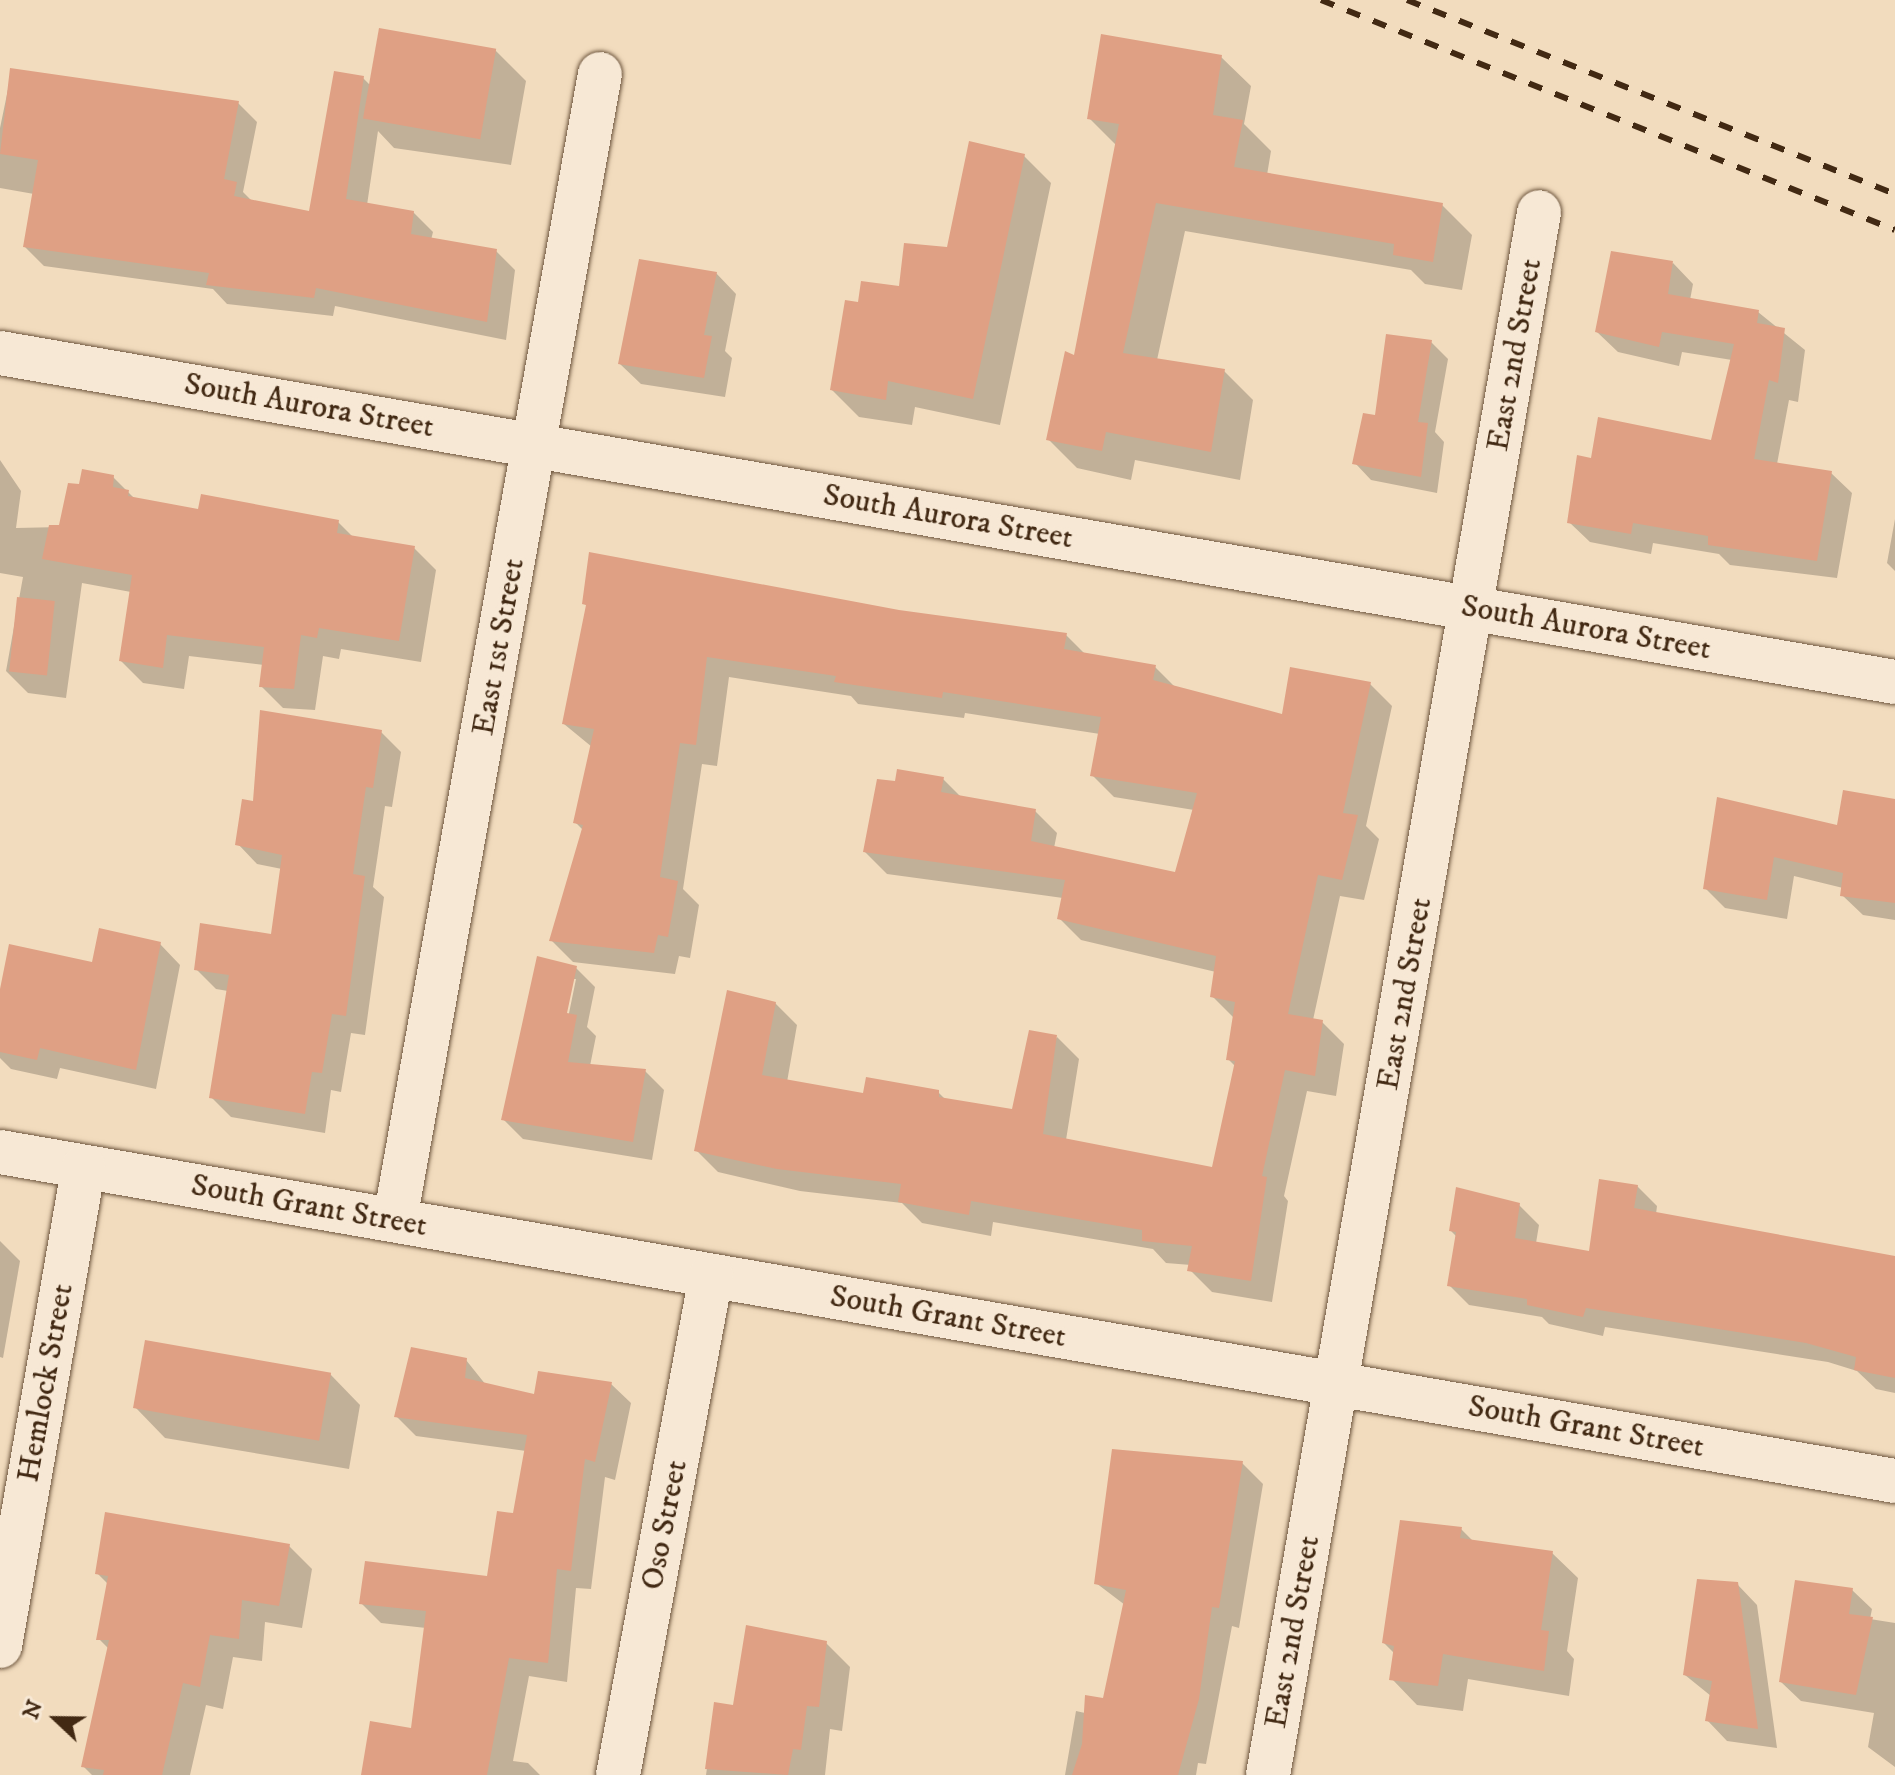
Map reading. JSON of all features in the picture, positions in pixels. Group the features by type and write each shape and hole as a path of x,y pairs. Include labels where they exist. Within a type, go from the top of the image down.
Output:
{"street":[{"name":"East 1st Street","path":"395,1220 600,74"},
{"name":"East 2nd Street","path":"1268,1775 1539,212"},
{"name":"South Aurora Street","path":"0,353 1895,682"},
{"name":"South Grant Street","path":"0,1152 1895,1481"},
{"name":"Hemlock Street","path":"0,1646 84,1167"},
{"name":"Oso Street","path":"618,1775 711,1276"}],"building":[{"path":"379,28 496,49 480,139 363,119"},
{"path":"1101,34 1222,55 1213,115 1243,120 1234,167 1443,203 1433,262 1393,255 1394,244 1156,203 1123,353 1225,369 1211,452 1106,432 1102,451 1046,440 1065,351 1074,355 1119,124 1087,119"},
{"path":"10,68 239,101 224,179 237,182 234,196 309,211 334,71 364,76 346,199 414,211 411,234 497,249 487,322 316,288 314,298 206,285 209,273 23,247 38,160 0,154"},
{"path":"969,141 1025,154 973,399 888,381 886,400 830,390 845,300 858,302 861,281 899,286 904,243 947,247"},
{"path":"1611,251 1673,261 1668,294 1759,310 1757,323 1785,328 1778,383 1769,380 1754,459 1832,471 1817,561 1708,545 1708,536 1633,523 1631,534 1567,523 1577,455 1591,458 1598,417 1711,440 1734,344 1662,332 1659,347 1595,332"},
{"path":"639,259 717,272 704,335 712,336 704,378 618,364"},
{"path":"1386,334 1432,340 1418,422 1428,423 1421,477 1352,464 1363,413 1375,415"},
{"path":"82,469 114,475 113,487 129,490 128,496 198,509 201,494 339,520 337,533 415,546 399,641 319,628 317,638 301,635 294,689 259,687 264,647 167,635 163,668 119,661 132,575 42,559 49,525 59,525 68,483 79,484"},
{"path":"589,552 899,610 1067,633 1064,649 1156,665 1153,680 1282,714 1290,667 1371,682 1343,813 1358,815 1342,880 1318,875 1288,1014 1323,1020 1315,1076 1285,1070 1262,1176 1267,1177 1251,1281 1187,1271 1192,1246 1142,1241 1142,1230 971,1201 969,1215 898,1202 901,1184 777,1169 694,1151 727,990 776,1002 762,1075 863,1093 866,1077 939,1090 939,1097 1012,1109 1029,1030 1057,1035 1043,1134 1212,1167 1235,1061 1226,1060 1235,1002 1210,997 1216,956 1057,919 1065,880 863,852 877,779 895,781 897,769 944,777 941,792 1036,809 1031,841 1175,872 1197,793 1090,776 1101,717 943,692 942,698 834,682 836,676 707,657 696,745 680,743 660,877 678,881 668,937 658,935 654,953 549,941 583,825 573,823 594,729 562,724 586,605 582,604"},
{"path":"17,597 55,601 47,676 9,672"},
{"path":"260,710 382,730 373,788 366,787 353,874 365,876 346,1016 332,1014 322,1073 312,1072 305,1114 209,1098 229,975 194,970 200,923 271,934 282,855 235,845 242,799 253,801"},
{"path":"1843,790 1895,799 1895,903 1840,896 1843,873 1774,857 1767,900 1703,889 1717,797 1837,825"},
{"path":"99,928 161,942 136,1070 40,1048 37,1060 0,1052 0,989 9,944 92,962"},
{"path":"537,956 577,966 567,1013 577,1015 568,1062 646,1069 633,1142 501,1120"},
{"path":"1599,1179 1638,1185 1634,1208 1895,1256 1895,1378 1854,1370 1856,1357 1806,1343 1586,1308 1583,1317 1527,1305 1527,1299 1447,1286 1456,1232 1449,1231 1456,1187 1520,1203 1515,1238 1589,1251"},
{"path":"145,1340 331,1373 319,1441 133,1408"},
{"path":"411,1347 467,1358 465,1378 534,1394 538,1371 612,1382 595,1462 585,1459 571,1571 557,1569 548,1663 509,1658 487,1775 361,1775 370,1721 411,1728 426,1611 359,1604 365,1561 487,1576 497,1511 513,1513 527,1435 394,1417"},
{"path":"1112,1449 1243,1461 1219,1608 1212,1607 1199,1699 1178,1775 1072,1775 1082,1744 1085,1695 1103,1698 1126,1590 1094,1584"},
{"path":"105,1512 290,1544 279,1606 242,1600 239,1639 210,1635 200,1687 183,1683 162,1775 103,1775 104,1770 81,1767 109,1640 96,1640 108,1576 95,1574"},
{"path":"1400,1520 1462,1527 1460,1538 1553,1551 1541,1630 1549,1631 1544,1671 1443,1654 1438,1686 1389,1680 1394,1646 1382,1643"},
{"path":"1697,1579 1738,1582 1758,1729 1705,1721 1712,1681 1683,1675"},
{"path":"1795,1580 1853,1588 1849,1614 1873,1617 1856,1695 1779,1682"},
{"path":"746,1625 827,1641 819,1707 807,1706 801,1750 793,1749 788,1775 705,1769 714,1702 733,1705"}],"railway":[{"path":"1321,0 1895,230"},
{"path":"1407,0 1895,194"}]}
